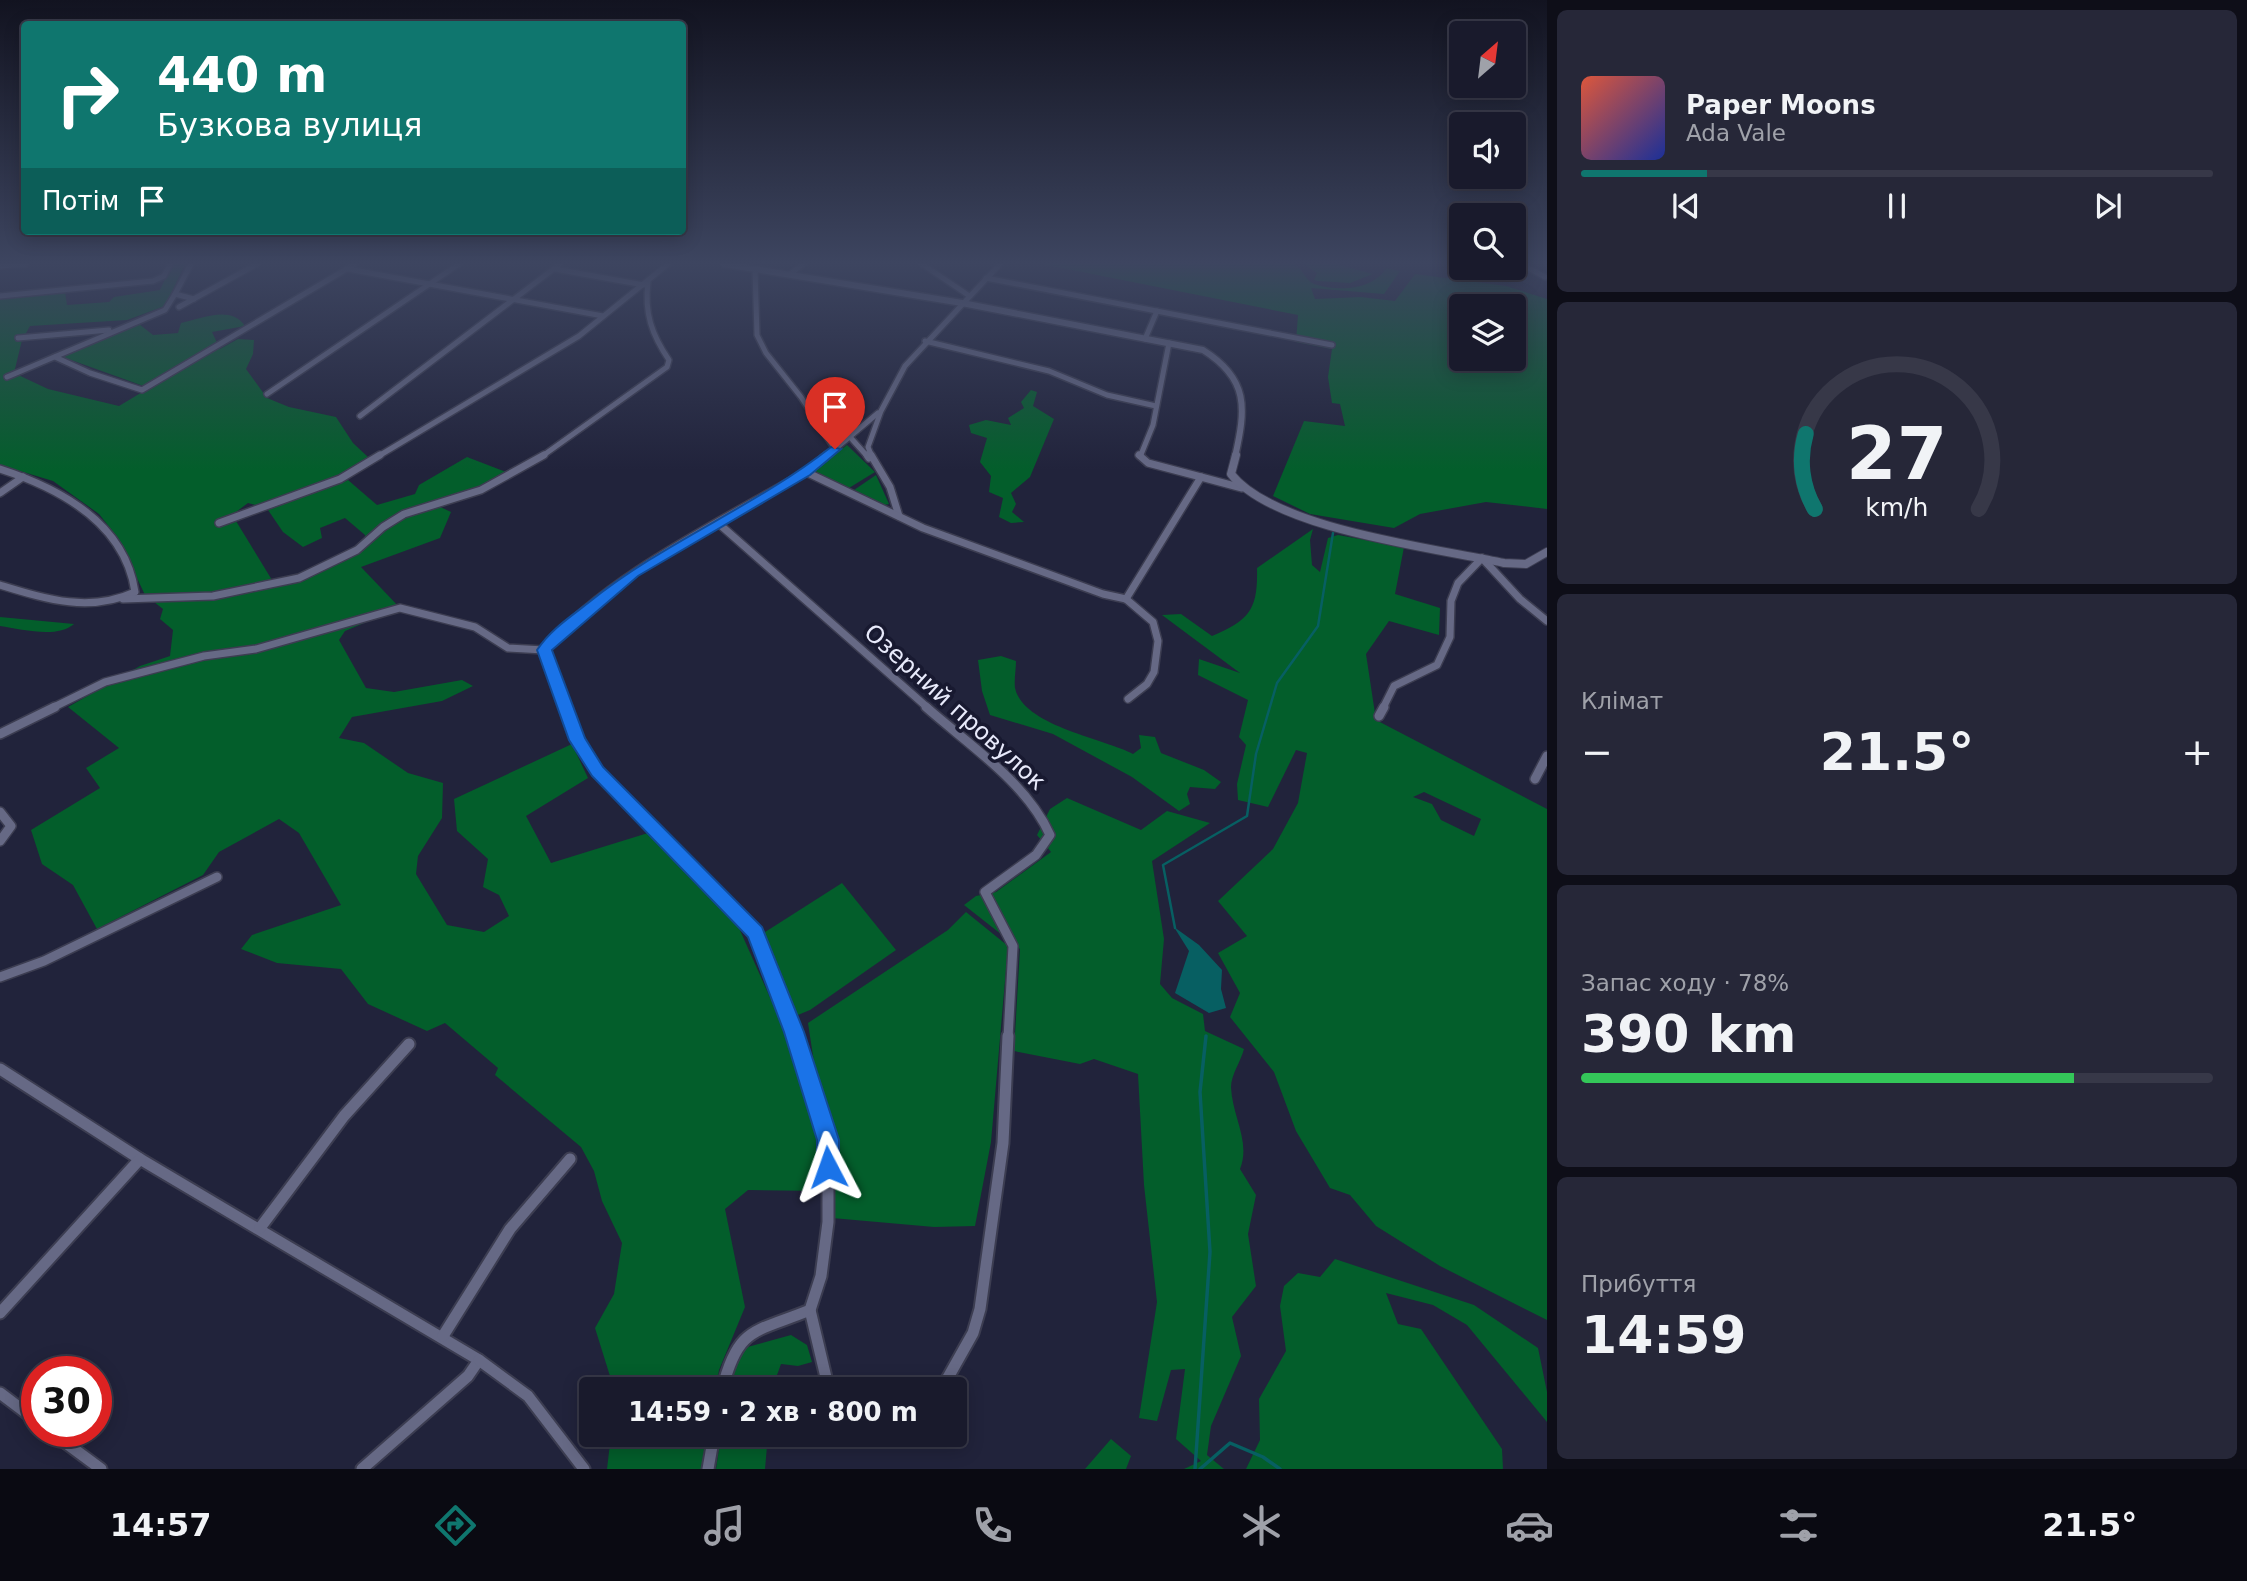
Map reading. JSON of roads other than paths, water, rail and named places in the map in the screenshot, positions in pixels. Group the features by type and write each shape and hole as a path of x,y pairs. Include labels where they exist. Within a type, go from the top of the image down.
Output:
{"street":[{"path":"18,338 77,333"},
{"path":"7,377 108,333"},
{"path":"55,356 90,373 142,390 240,333"},
{"path":"267,394 359,333"},
{"path":"359,416 470,333"},
{"path":"219,523 340,479 583,333"},
{"path":"0,584 82,606 123,599 195,600 239,595 324,567 357,551 376,532 414,509 480,491 519,470 667,367 669,360 654,333"},
{"path":"757,333 766,352 835,449"},
{"path":"874,463 868,447 881,411 905,366 933,333"},
{"path":"1111,333 1203,350 1219,358 1232,371 1241,389 1244,411 1231,474 1242,488"},
{"path":"1144,339 1147,333"},
{"path":"1268,333 1332,345"},
{"path":"925,341 1049,371 1107,395 1156,406"},
{"path":"1169,344 1153,425 1139,456 1142,461 1242,488 1299,518 1328,526 1504,563 1526,564 1547,552"},
{"path":"544,650 555,637 633,573 806,472 881,411"},
{"path":"825,434 850,437 874,463 890,487 899,516"},
{"path":"0,469 45,484 97,517 114,540 134,581 135,592 123,599"},
{"path":"806,472 936,533 1103,594 1126,599 1153,622 1157,641 1154,672 1147,684 1128,699"},
{"path":"0,493 23,477"},
{"path":"1126,599 1201,477"},
{"name":"Озерний провулок","path":"718,523 1021,791 1040,813 1050,835 1036,855 985,892 1013,946 1003,1143 987,1241 980,1309 973,1332 948,1377"},
{"path":"1482,558 1520,599 1547,621"},
{"path":"1379,716 1394,686 1437,665 1450,637 1451,601 1458,583 1482,558"},
{"path":"0,734 105,682 204,656 256,649 400,608 475,627 508,648 544,650"},
{"path":"544,650 577,740 597,772 755,933 794,1032 828,1140 828,1222 821,1276 810,1310 826,1377"},
{"path":"1535,779 1547,756"},
{"path":"0,812 11,826 0,841"},
{"path":"0,977 44,961 217,877"},
{"path":"260,1228 344,1116 409,1044"},
{"path":"0,1069 141,1159 443,1336 479,1360 528,1396 584,1469"},
{"path":"0,1313 141,1159"},
{"path":"443,1336 510,1229 570,1159"},
{"path":"725,1377 730,1359 744,1337 810,1310"},
{"path":"362,1469 468,1376 479,1360"},
{"path":"0,1393 21,1409"},
{"path":"71,1447 101,1469"},
{"path":"708,1469 712,1447"}],"waterway":[{"path":"1175,928 1163,865 1247,816 1256,754 1277,683 1318,626 1333,533"},
{"path":"1195,1469 1210,1252 1200,1092 1206,1036"},
{"path":"1200,1469 1230,1443 1263,1457 1280,1469"}]}
